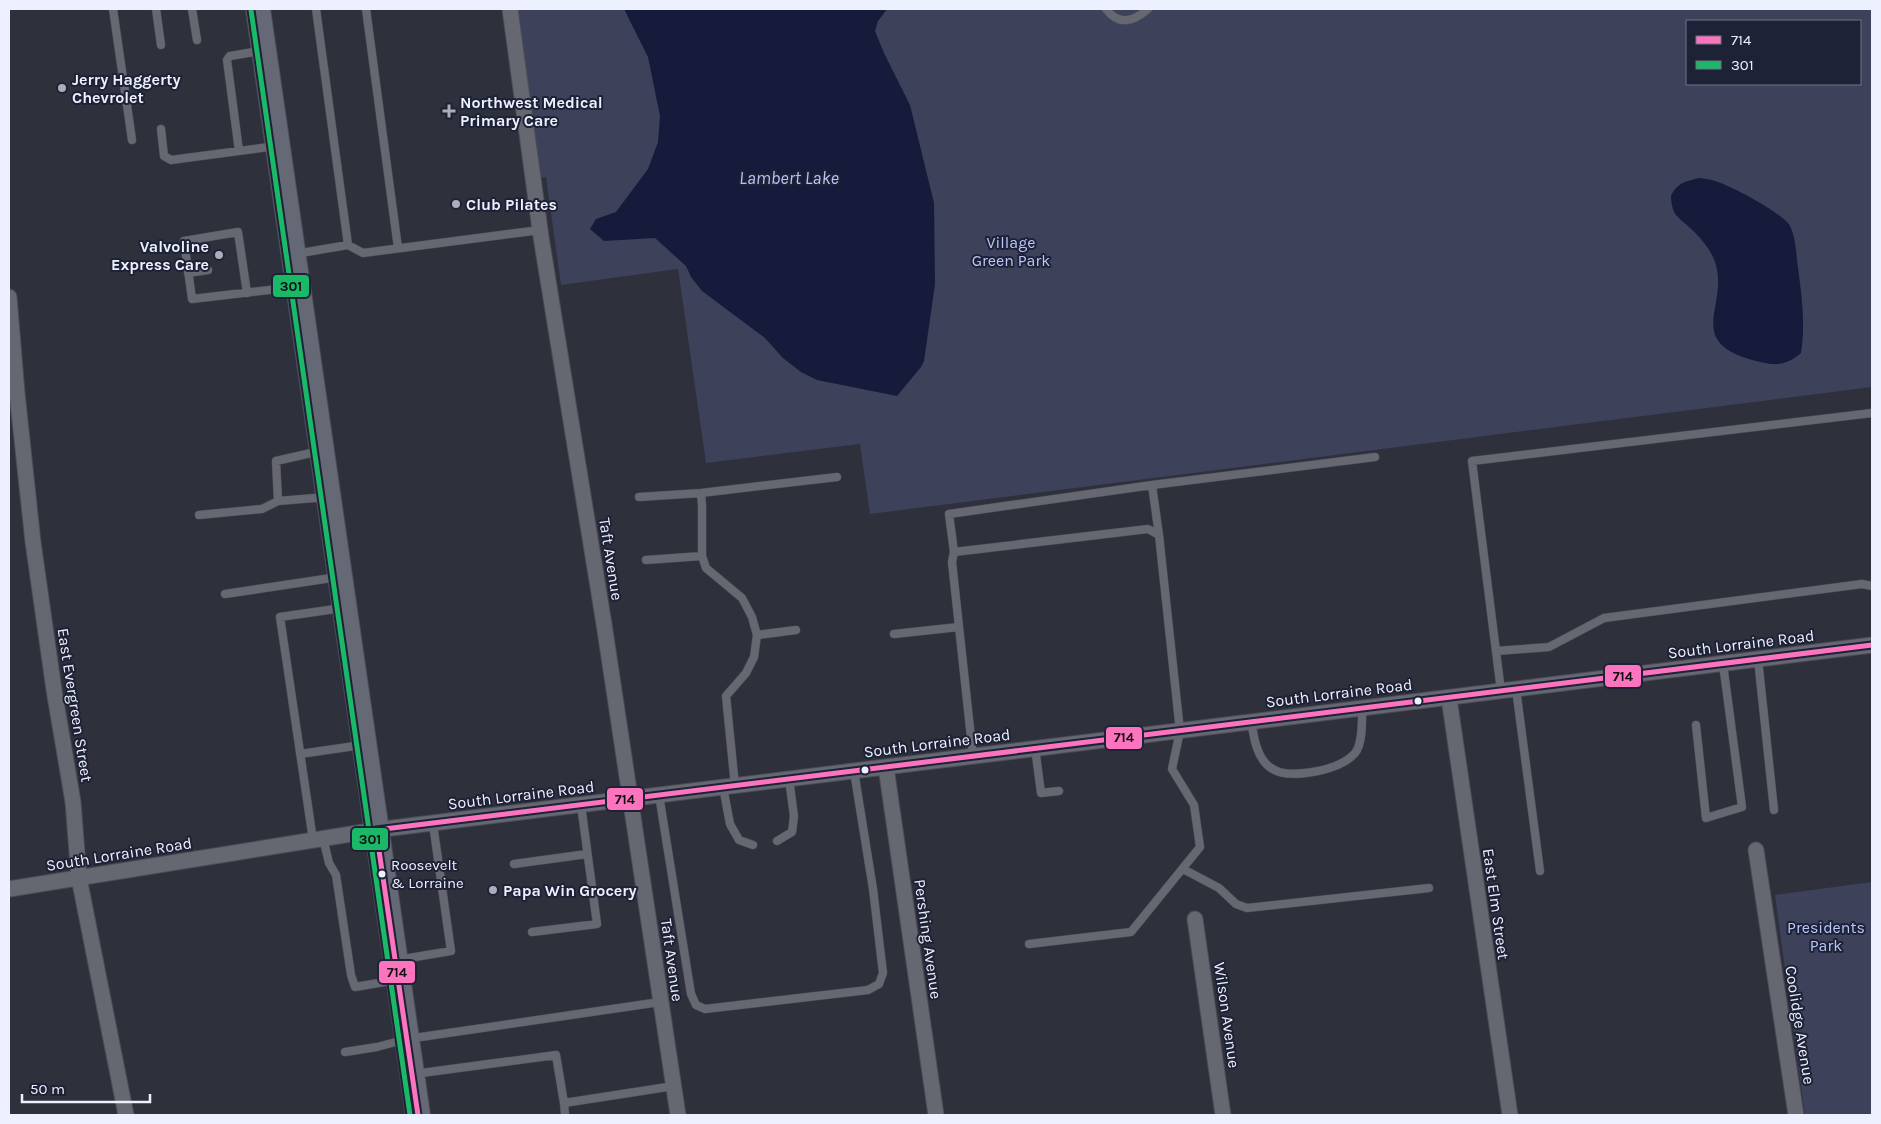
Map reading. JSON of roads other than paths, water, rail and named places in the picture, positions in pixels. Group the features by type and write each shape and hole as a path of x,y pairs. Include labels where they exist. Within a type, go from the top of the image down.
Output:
{"main road":[{"path":"261,11 264,51 418,1115"}],"street":[{"name":"Taft Avenue","path":"510,9 540,230 678,1115"},
{"name":"East Evergreen Street","path":"9,296 33,542 54,690 73,802 79,878 126,1115"},
{"name":"South Lorraine Road","path":"9,889 376,830 1872,645"},
{"name":"East Elm Street","path":"1449,698 1510,1115"},
{"name":"Pershing Avenue","path":"886,767 936,1115"},
{"name":"Coolidge Avenue","path":"1756,850 1796,1115"},
{"name":"Wilson Avenue","path":"1195,919 1223,1115"}],"lane":[{"path":"113,9 132,140"},
{"path":"156,9 161,44"},
{"path":"192,9 197,40"},
{"path":"316,9 348,245"},
{"path":"366,9 398,248"},
{"path":"1106,9 1112,16 1121,20 1132,20 1148,9"},
{"path":"239,151 226,60 230,56 264,51"},
{"path":"161,129 164,156 171,160 278,146"},
{"path":"293,254 348,245 363,253 540,230"},
{"path":"247,293 238,232 184,242 192,299 247,293 298,286"},
{"path":"234,266 243,265"},
{"path":"188,274 208,270"},
{"path":"1540,870 1509,690 1496,651 1472,461 1872,413"},
{"path":"278,501 276,461 322,451"},
{"path":"973,756 958,627 952,562 954,552 949,514 1152,485 1375,457"},
{"path":"640,498 837,477"},
{"path":"1029,944 1130,932 1200,847 1194,805 1172,769 1180,730 1152,485"},
{"path":"701,492 702,556 706,568 742,598 752,617 756,635 754,657 746,673 726,696 730,824 739,840 753,845"},
{"path":"199,515 262,509 278,501 328,497"},
{"path":"954,552 1148,528 1159,535"},
{"path":"646,560 702,556"},
{"path":"225,594 340,576"},
{"path":"1496,651 1550,647 1604,618 1862,584 1872,586"},
{"path":"344,607 280,617 300,754 318,839 336,875 351,976 356,987 451,951 433,824"},
{"path":"894,634 958,627"},
{"path":"756,635 796,630"},
{"path":"1758,659 1774,810"},
{"path":"1696,725 1706,818 1742,808 1723,664"},
{"path":"1251,722 1257,749 1264,761 1277,773 1297,775 1326,769 1341,763 1356,753 1361,735 1362,708"},
{"path":"300,754 364,744"},
{"path":"1036,748 1041,793 1059,791"},
{"path":"659,795 690,994 696,1005 705,1009 868,990 879,984 883,972 873,890 854,771"},
{"path":"777,841 792,832 794,816 789,779"},
{"path":"532,932 597,924 581,805"},
{"path":"514,864 587,854"},
{"path":"1183,869 1219,888 1236,904 1247,908 1429,888"},
{"path":"345,1052 377,1047 407,1039 660,1002"},
{"path":"412,1074 556,1055 566,1115"},
{"path":"564,1103 674,1086"}],"water":[{"name":"Lambert Lake","path":"624,9 887,9 878,21 875,31 910,105 934,203 935,284 924,361 897,396 817,380 801,372 783,358 765,338 702,291 691,277 686,266 655,238 604,241 590,229 596,219 616,212 648,169 658,142 660,116 648,57"},
{"path":"1700,178 1722,184 1744,194 1778,214 1790,226 1796,247 1803,330 1801,353 1785,363 1769,364 1733,353 1720,343 1714,331 1718,274 1713,257 1699,237 1675,214 1671,200 1673,192 1679,185"}],"place":[{"name":"Jerry Haggerty Chevrolet","path":"62,88"},
{"name":"Northwest Medical Primary Care","path":"449,111"},
{"name":"Club Pilates","path":"456,204"},
{"name":"Valvoline Express Care","path":"219,255"},
{"name":"Roosevelt & Lorraine","path":"382,874"},
{"name":"Papa Win Grocery","path":"493,890"}],"park label":[{"name":"Village Green Park","path":"1011,251"},
{"name":"Presidents Park","path":"1826,936"}]}
